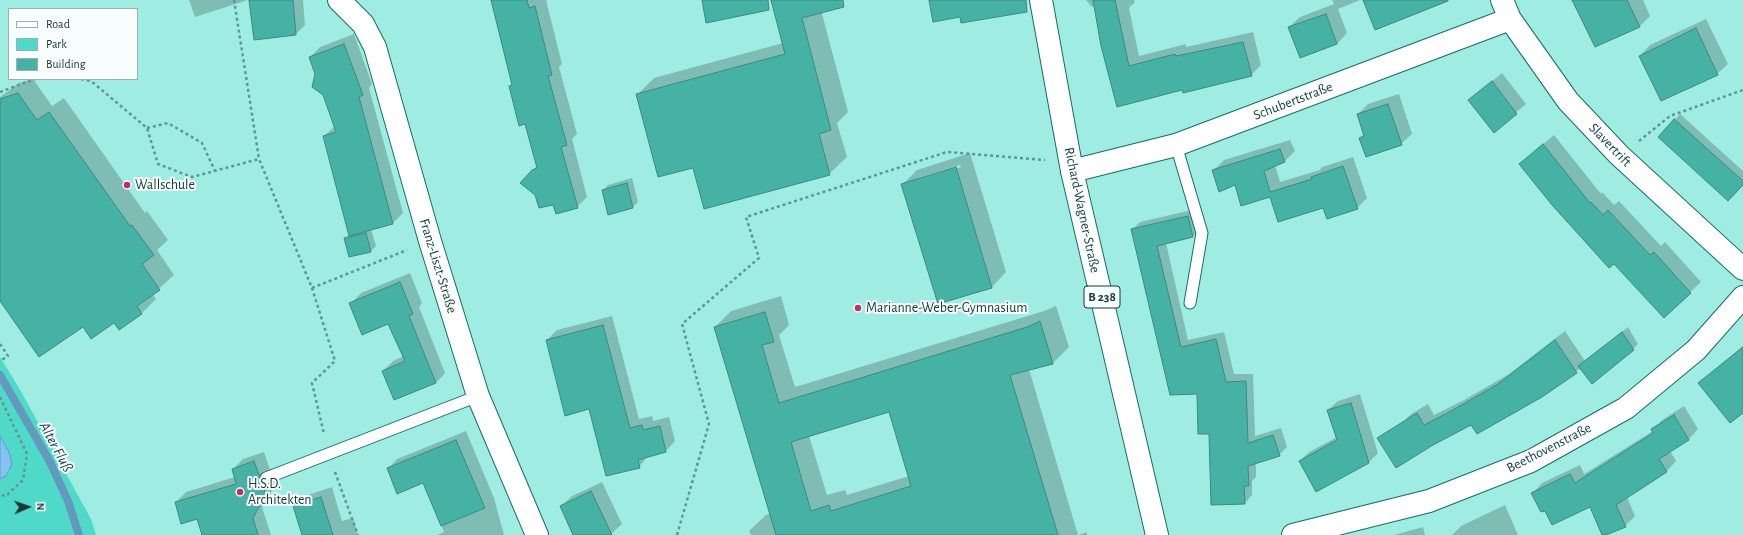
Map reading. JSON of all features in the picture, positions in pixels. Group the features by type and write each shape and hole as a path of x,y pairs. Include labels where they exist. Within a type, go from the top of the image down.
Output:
{"street":[{"name":"Franz-Liszt-Straße","path":"340,0 363,24 375,47 430,241 478,396 537,535"},
{"name":"Richard-Wagner-Straße","path":"1041,0 1072,171 1157,535"},
{"name":"Schubertstraße","path":"1072,171 1176,145 1506,9"},
{"name":"Slavertrift","path":"1506,9 1568,101 1619,155 1743,269"},
{"name":"Beethovenstraße","path":"1293,535 1429,501 1531,461 1626,408 1696,350 1743,297"}],"lane":[{"path":"1176,145 1202,233 1190,303"},
{"path":"266,478 478,396"}],"path":[{"path":"234,0 259,159 312,288 335,361 312,383 328,454 358,535"},
{"path":"0,92 32,80"},
{"path":"86,80 91,81 148,128 158,164 192,177 259,159"},
{"path":"1649,133 1670,116 1743,90"},
{"path":"148,128 168,123 202,143 215,171"},
{"path":"677,535 709,424 682,324 759,258 746,217 947,152 997,158 1048,161 1072,171"},
{"path":"312,288 430,241"},
{"path":"0,344 8,356 0,361"},
{"path":"0,397 26,454 24,480 6,496 0,495"}],"green space":[{"path":"0,357 19,388 91,519 96,535 0,535 0,479 6,476 10,470 9,452 0,436"}],"water":[{"path":"0,436 9,452 12,464 6,476 0,479"}],"building":[{"path":"249,0 293,0 296,35 254,40"},
{"path":"491,0 527,0 529,8 535,6 552,75 548,76 567,145 561,147 578,208 556,214 553,205 539,208 535,195 520,183 532,170 537,168 525,124 519,126 509,86 512,85"},
{"path":"702,0 768,0 769,10 706,23"},
{"path":"771,0 843,0 844,7 802,18 831,130 819,134 830,175 704,209 693,168 658,177 636,94 785,54"},
{"path":"929,0 1026,0 1027,12 961,23 960,17 933,22"},
{"path":"1093,0 1115,0 1129,66 1175,54 1176,56 1243,42 1252,76 1183,93 1182,90 1117,107 1101,46"},
{"path":"1363,0 1448,0 1448,1 1375,30"},
{"path":"1572,0 1627,0 1640,27 1595,47"},
{"path":"1326,14 1337,44 1300,58 1288,27"},
{"path":"1696,28 1718,75 1661,101 1639,56"},
{"path":"344,44 363,95 359,97 393,224 349,236 323,136 336,132 323,95 312,87 315,74 309,57"},
{"path":"1492,81 1517,114 1494,133 1468,100"},
{"path":"18,93 37,120 49,112 130,226 132,225 154,255 142,264 160,290 137,306 142,314 119,330 114,323 91,339 83,327 39,357 0,301 0,99"},
{"path":"1388,104 1402,145 1366,157 1359,138 1364,136 1357,114"},
{"path":"1674,119 1743,181 1743,185 1728,201 1658,137"},
{"path":"1543,144 1590,203 1591,202 1603,215 1608,210 1650,255 1654,252 1691,293 1664,318 1614,264 1609,268 1552,205 1519,164"},
{"path":"1280,149 1285,162 1264,171 1270,192 1312,179 1311,177 1343,166 1358,209 1327,219 1323,208 1278,222 1270,197 1241,206 1235,185 1219,192 1212,170"},
{"path":"956,167 992,288 938,304 901,184"},
{"path":"627,183 633,208 608,215 602,190"},
{"path":"1188,216 1193,237 1157,246 1181,347 1216,339 1226,382 1246,381 1248,443 1273,435 1280,456 1248,466 1249,486 1244,486 1245,504 1211,505 1209,434 1198,434 1197,394 1170,395 1131,229"},
{"path":"366,233 371,252 349,257 344,238"},
{"path":"400,282 413,314 409,316 436,383 394,400 382,371 405,361 388,324 362,335 349,303"},
{"path":"765,312 774,342 762,345 779,403 1027,327 1040,321 1053,364 1010,375 1058,535 776,535 714,327","holes":["889,412 911,486 831,511 829,505 811,511 791,442"]},
{"path":"603,325 630,428 642,425 643,430 660,426 666,452 638,460 640,468 606,476 589,409 565,416 546,340"},
{"path":"1622,332 1634,350 1592,384 1578,366"},
{"path":"1555,340 1577,373 1542,397 1477,434 1471,425 1433,445 1396,468 1377,438 1417,413 1424,425 1453,410 1498,384"},
{"path":"1743,347 1743,413 1730,423 1698,383"},
{"path":"1351,403 1369,463 1316,492 1299,461 1337,440 1327,410"},
{"path":"1674,415 1689,440 1659,459 1667,472 1616,505 1626,527 1606,535 1602,535 1590,507 1552,525 1545,511 1541,512 1531,493 1570,474 1575,483 1653,433 1651,429"},
{"path":"456,440 485,508 441,526 423,483 397,494 387,468"},
{"path":"254,461 266,495 253,518 258,535 202,535 197,519 181,524 175,502 236,484 232,469"},
{"path":"591,491 612,535 573,535 560,506"},
{"path":"321,497 333,535 302,535 293,506"}],"waterway":[{"name":"Alter Fluß","path":"0,375 50,462 68,501 79,535"}],"place":[{"name":"Wallschule","path":"127,185"},
{"name":"Marianne-Weber-Gymnasium","path":"858,308"},
{"name":"H.S.D. Architekten","path":"240,492"}]}
